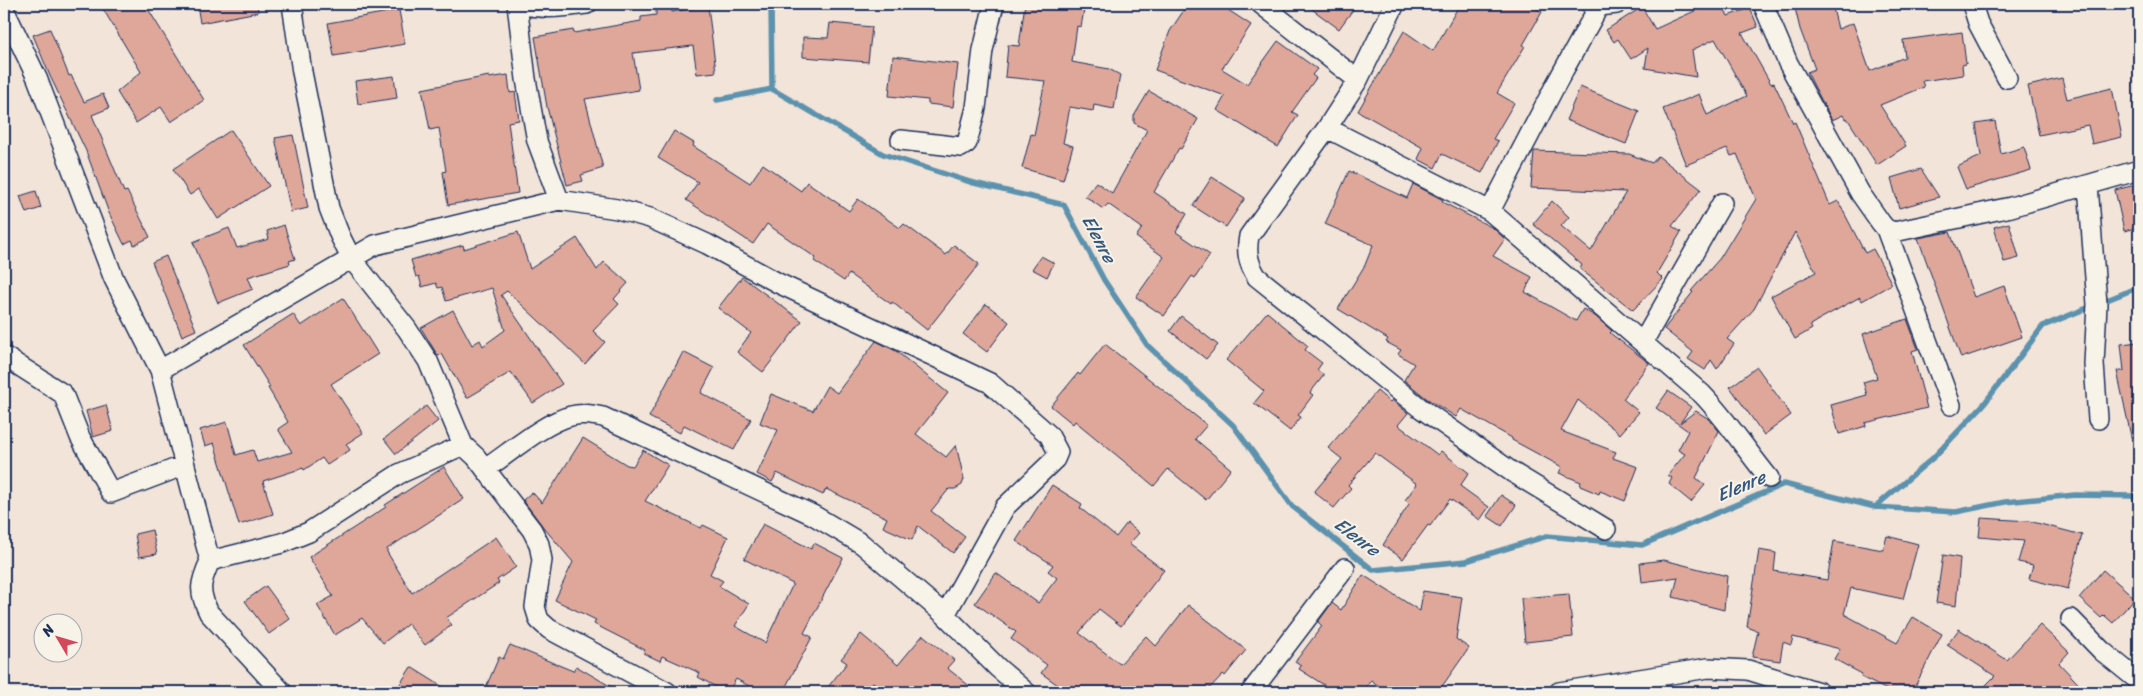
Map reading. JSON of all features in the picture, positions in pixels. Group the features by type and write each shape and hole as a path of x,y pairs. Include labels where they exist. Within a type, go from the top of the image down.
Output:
{"street":[{"path":"292,4 302,72 329,208 340,236 351,258 407,329 428,361 463,445 476,457 532,530 540,544 542,560 535,607 539,620 549,629 667,692"},
{"path":"559,200 537,141 526,79 518,4 553,9 587,4"},
{"path":"902,140 961,147 967,143 976,108 983,50 994,4"},
{"path":"1261,4 1358,80"},
{"path":"1395,4 1358,80 1327,128 1249,236 1247,249 1249,265 1257,277 1419,407 1512,472 1606,529"},
{"path":"1764,4 1793,71 1860,193 1886,229 1951,405"},
{"path":"1972,4 1978,23 2007,78"},
{"path":"1490,211 1556,84 1602,5"},
{"path":"4,8 38,78 114,279 160,370 210,560 202,580 201,597 210,613 282,692"},
{"path":"1327,128 1490,211 1702,394 1720,412 1769,478"},
{"path":"1886,229 1894,232 1986,213 2139,170"},
{"path":"2088,185 2097,304 2094,364 2098,418"},
{"path":"160,370 351,258 375,245 391,240 559,200 618,209 650,218 707,244 778,283 990,383 1049,435 1058,452 1055,459 1005,507 945,615"},
{"path":"1643,342 1722,203"},
{"path":"4,356 63,394 80,437 111,493 185,465"},
{"path":"485,470 554,422 578,415 603,417 813,515 862,544 945,615 998,668 1026,692"},
{"path":"210,560 282,543 309,532 399,474 463,445"},
{"path":"1251,692 1345,568"},
{"path":"2071,619 2102,651 2139,681"},
{"path":"1565,692 1708,668 1748,670 1819,692"}],"building":[{"path":"100,4 145,4 204,100 171,122 161,107 136,123 117,92 141,72"},
{"path":"197,4 257,4 258,12 200,23"},
{"path":"656,4 671,4 672,12 708,6 716,72 697,74 693,46 633,53 639,90 585,99 603,168 581,175 583,181 567,185 547,107 535,37 573,30 574,33 641,21 641,17 656,15"},
{"path":"1025,4 1085,4 1081,27 1077,26 1072,62 1109,69 1120,75 1114,109 1094,105 1093,111 1070,107 1063,143 1073,146 1063,180 1022,168 1031,134 1034,135 1045,81 1005,77 1008,45 1019,46"},
{"path":"1188,4 1219,4 1251,25 1222,69 1247,84 1278,41 1317,69 1312,75 1316,78 1292,112 1298,115 1278,147 1217,110 1225,96 1155,70 1170,31"},
{"path":"1305,4 1357,4 1339,29"},
{"path":"1460,4 1529,4 1542,12 1523,45 1525,46 1497,93 1514,103 1493,139 1498,141 1482,173 1442,154 1435,168 1418,159 1423,148 1358,111 1404,31 1433,51"},
{"path":"1710,4 1722,4 1728,16 1750,8 1758,27 1742,33 1771,84 1774,83 1793,123 1795,122 1830,205 1838,201 1865,253 1873,249 1892,284 1862,301 1860,297 1820,319 1810,325 1812,329 1795,339 1771,296 1816,272 1795,232 1754,309 1727,339 1734,344 1717,369 1711,360 1705,370 1688,359 1693,352 1664,329 1693,292 1691,291 1720,258 1756,199 1737,154 1731,156 1727,148 1686,165 1663,109 1699,94 1707,115 1747,96 1715,39 1692,50 1696,77 1645,68 1648,48 1631,59 1618,39 1614,42 1606,30 1642,7 1655,29"},
{"path":"1794,4 1832,4 1838,29 1853,23 1870,71 1905,57 1903,40 1962,32 1966,64 1962,65 1963,75 1922,81 1924,87 1880,105 1906,146 1877,165 1847,118 1845,119 1843,115 1832,120 1814,86 1807,72 1815,69 1800,29"},
{"path":"399,10 405,44 334,56 328,23"},
{"path":"830,23 872,27 868,62 803,57 803,37 828,38"},
{"path":"50,29 69,76 71,75 84,102 103,94 109,108 92,115 124,192 127,191 150,237 134,245 132,240 124,244 109,213 86,151 50,76 33,35"},
{"path":"893,56 958,64 953,107 928,104 928,100 889,96"},
{"path":"508,75 510,93 515,92 519,120 508,122 518,193 448,205 443,172 446,171 439,128 430,130 422,89 489,76 489,78"},
{"path":"394,76 397,98 358,104 355,81"},
{"path":"2062,78 2067,99 2112,88 2122,137 2092,144 2088,125 2039,135 2028,86"},
{"path":"1580,87 1639,111 1626,144 1566,120"},
{"path":"1149,91 1198,119 1154,192 1187,214 1176,232 1210,255 1195,278 1192,276 1164,316 1136,297 1164,257 1136,237 1142,228 1108,204 1103,209 1085,196 1096,182 1112,193 1147,130 1134,123 1134,116"},
{"path":"1995,121 2001,154 2024,147 2031,170 1966,189 1957,167 1981,156 1976,124"},
{"path":"231,130 269,186 218,219 199,189 190,195 173,169"},
{"path":"674,131 694,143 693,146 750,183 763,164 801,191 807,182 849,211 858,199 900,228 904,224 946,255 954,245 979,264 927,330 892,302 891,304 849,274 844,281 814,261 816,258 767,224 753,244 686,200 698,182 658,158"},
{"path":"293,135 308,208 291,212 275,138"},
{"path":"1534,151 1629,154 1652,163 1658,156 1701,189 1672,226 1681,232 1657,273 1663,279 1633,310 1580,269 1582,265 1533,224 1552,201 1569,217 1561,226 1591,251 1626,192 1531,188"},
{"path":"1921,169 1939,197 1899,208 1891,178"},
{"path":"1349,171 1407,198 1413,184 1443,200 1442,202 1493,228 1505,239 1493,256 1532,277 1525,292 1576,321 1583,309 1595,316 1612,331 1610,333 1649,363 1623,399 1639,412 1620,434 1578,400 1561,431 1616,452 1613,458 1638,467 1625,501 1600,491 1599,494 1580,486 1581,482 1559,473 1562,467 1512,440 1512,438 1461,409 1456,417 1426,398 1404,380 1414,364 1398,354 1401,350 1386,342 1388,339 1338,309 1365,265 1373,245 1325,224"},
{"path":"1212,177 1245,198 1226,227 1193,206"},
{"path":"2139,184 2139,227 2124,231 2115,190"},
{"path":"36,191 41,208 26,213 20,196"},
{"path":"2009,223 2019,258 2004,262 1994,227"},
{"path":"284,225 295,259 289,261 290,264 248,277 253,289 218,303 193,242 229,228 237,248 269,239 267,231"},
{"path":"518,232 530,269 577,238 597,270 604,262 628,283 614,299 619,304 593,331 605,342 585,364 507,291 501,295 562,384 533,403 511,372 467,398 442,354 438,356 421,328 453,310 472,345 480,340 483,346 505,330 492,288 446,301 442,287 438,288 436,283 422,287 419,276 416,277 411,260 463,245 464,249"},
{"path":"1950,232 1974,297 2004,286 2022,337 1961,358 1918,238"},
{"path":"166,256 196,330 182,336 152,262"},
{"path":"1041,256 1054,263 1047,277 1032,269"},
{"path":"742,277 802,321 763,372 737,352 751,333 718,308"},
{"path":"343,298 378,354 331,384 363,433 346,444 350,450 327,465 322,458 304,470 303,468 263,481 273,514 239,525 214,443 205,446 200,430 227,422 236,455 253,450 257,462 292,452 278,429 288,422 268,388 270,387 244,345 293,314 301,326"},
{"path":"986,304 1009,322 987,352 963,334"},
{"path":"1267,312 1308,346 1305,350 1322,363 1317,370 1324,375 1310,393 1313,395 1298,415 1301,417 1290,431 1254,403 1264,391 1226,360"},
{"path":"1181,316 1218,345 1206,359 1170,331"},
{"path":"1907,319 1918,349 1912,351 1927,408 1865,423 1866,426 1839,434 1831,405 1867,395 1863,382 1877,378 1863,334"},
{"path":"876,341 896,351 948,393 916,434 946,457 956,445 964,479 962,485 955,489 949,489 931,511 965,537 953,553 918,526 912,540 883,527 887,518 826,489 823,495 777,473 772,482 757,474 778,430 760,423 771,394 813,411 827,386 837,393"},
{"path":"2139,342 2139,440 2132,441 2117,371 2124,371 2121,344"},
{"path":"1105,344 1207,425 1195,439 1231,469 1206,500 1168,469 1154,486 1075,421 1073,424 1051,406 1078,373 1080,375"},
{"path":"683,352 714,368 701,393 751,419 734,450 684,425 680,433 649,417"},
{"path":"1757,367 1791,415 1764,435 1730,387"},
{"path":"1377,391 1408,413 1398,425 1438,455 1441,451 1469,473 1460,486 1489,507 1480,520 1450,499 1403,559 1383,545 1409,504 1405,500 1417,484 1375,453 1348,485 1351,488 1334,508 1314,492 1342,459 1328,448"},
{"path":"1668,391 1691,407 1680,423 1696,411 1709,419 1719,431 1696,478 1705,485 1691,502 1669,484 1672,478 1668,475 1685,454 1678,450 1688,431 1656,408"},
{"path":"106,405 113,431 93,437 86,411"},
{"path":"426,406 438,421 396,454 384,439"},
{"path":"583,438 627,465 633,466 643,450 668,465 645,501 701,528 703,525 728,537 710,574 723,581 719,586 749,604 735,626 765,643 793,584 744,559 763,524 811,549 814,543 843,558 804,633 812,637 783,692 760,692 736,679 728,692 725,692 698,677 700,673 662,656 660,661 643,653 645,650 594,624 596,620 555,600 573,562 523,500 532,492 542,503"},
{"path":"444,467 464,499 387,549 412,593 496,537 516,567 497,580 499,583 446,618 452,625 425,645 408,624 383,643 362,618 335,635 317,605 333,596 309,557"},
{"path":"1052,485 1082,504 1080,508 1116,537 1127,523 1139,533 1129,544 1164,570 1121,626 1099,609 1079,633 1120,664 1146,636 1156,646 1188,605 1246,650 1225,676 1223,674 1206,692 1068,692 1041,673 1047,665 1011,639 1016,632 975,603 996,573 1038,603 1057,578 1048,571 1053,565 1016,541"},
{"path":"1501,495 1516,505 1502,526 1487,516"},
{"path":"1981,518 2029,521 2082,535 2068,589 2029,579 2033,565 2018,562 2024,541 1979,537"},
{"path":"152,530 157,554 139,557 135,534"},
{"path":"1887,536 1918,544 1903,599 1851,588 1844,614 1897,643 1913,617 1942,634 1912,692 1891,692 1861,677 1862,674 1834,659 1840,649 1793,637 1791,645 1783,642 1780,661 1752,657 1758,631 1747,627 1759,550 1776,553 1774,571 1827,580 1834,541 1883,550"},
{"path":"1943,555 1960,558 1956,606 1936,603"},
{"path":"1664,560 1727,576 1724,610 1673,597 1678,577 1642,582 1640,563"},
{"path":"2103,570 2135,598 2113,623 2104,615 2101,618 2079,598"},
{"path":"1363,575 1420,611 1423,591 1462,597 1456,639 1469,648 1438,692 1387,692 1371,680 1363,692 1335,692 1299,669 1301,666 1295,662 1322,626 1318,622 1332,603 1341,610"},
{"path":"266,586 290,619 269,634 245,601"},
{"path":"1569,594 1573,637 1525,642 1521,598"},
{"path":"2040,625 2069,652 2059,663 2086,692 1979,692 1995,676 1947,645 1959,629 2007,660"},
{"path":"861,634 898,665 923,635 954,660 947,668 977,692 886,692 873,682 863,692 824,692 847,663 841,659"},
{"path":"510,645 573,671 576,666 620,692 498,692 486,687 499,657 503,659"},
{"path":"411,667 451,692 395,692"}],"waterway":[{"path":"771,4 772,89"},
{"name":"Elenre","path":"717,100 772,89 883,154 970,182 1064,205 1104,280 1147,345 1233,425 1292,506 1373,570 1466,561 1547,536 1642,545 1784,484 1875,507 1956,512 2005,502 2075,495 2133,496 2139,505"},
{"path":"1875,507 1934,457 1984,404 2043,326 2139,287"}]}
